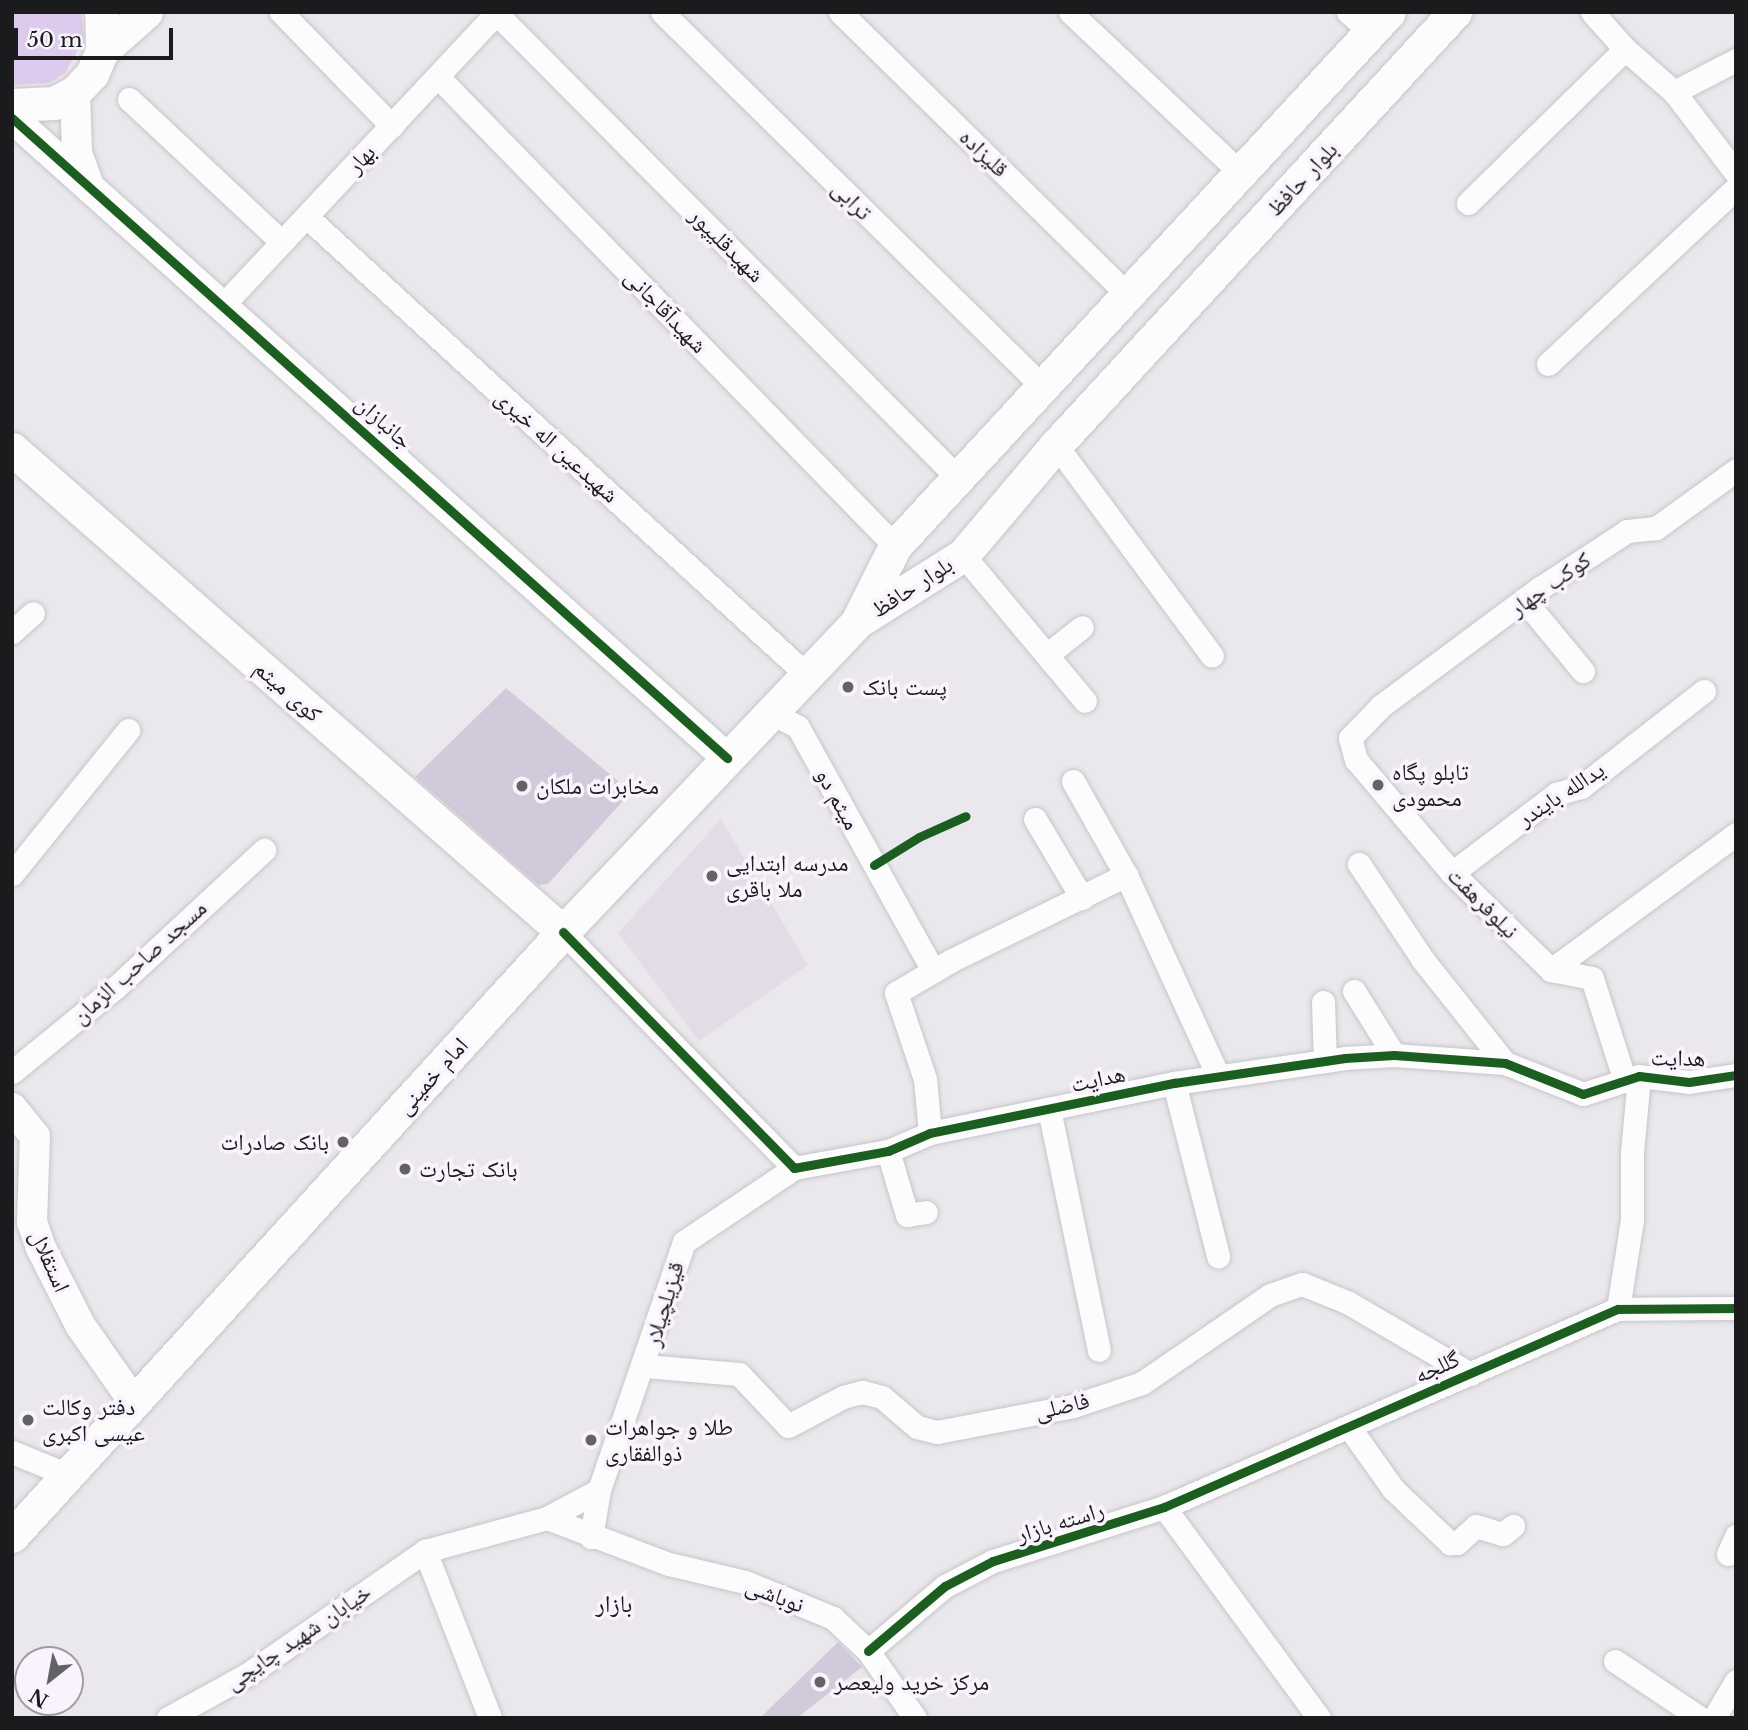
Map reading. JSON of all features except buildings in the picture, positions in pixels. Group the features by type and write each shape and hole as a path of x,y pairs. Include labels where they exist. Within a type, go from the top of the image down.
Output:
{"main road":[{"path":"101,12 102,51"},
{"path":"12,105 54,103 75,92 92,74 102,51 146,12"},
{"name":"بلوار حافظ","path":"857,622 963,555 1056,445 1455,12"},
{"name":"بلوار حافظ","path":"857,622 895,546 1241,172 1369,19"},
{"name":"کوی میثم","path":"12,449 563,932"},
{"name":"امام خمینی","path":"12,1536 563,932 857,622"}],"street":[{"path":"281,12 392,126"},
{"name":"ترابی","path":"662,12 1042,387"},
{"name":"قلیزاده","path":"840,12 1128,295"},
{"path":"1070,12 1241,172"},
{"path":"1592,12 1625,49 1674,92 1736,173"},
{"name":"بهار","path":"224,304 497,13"},
{"name":"شهیدقلیپور","path":"497,13 958,478"},
{"path":"1468,202 1625,49"},
{"path":"1674,92 1736,60"},
{"name":"شهیدآقاجانی","path":"438,77 895,546"},
{"path":"75,92 77,153 87,181"},
{"path":"129,99 282,243"},
{"name":"جانبازان","path":"12,117 87,181 727,758"},
{"path":"1548,364 1736,188"},
{"name":"شهیدعین اله خیری","path":"307,217 807,675"},
{"path":"1056,445 1212,656"},
{"name":"کوکب چهار","path":"1371,715 1525,601 1627,531 1656,528 1736,470"},
{"path":"963,555 1085,701"},
{"path":"1525,601 1583,671"},
{"path":"12,632 33,613"},
{"path":"1048,654 1082,627"},
{"name":"یدالله بایندر","path":"1452,873 1556,794 1581,787 1704,691"},
{"name":"میثم دو","path":"771,713 797,727 933,971"},
{"name":"نیلوفرهفت","path":"1371,715 1350,738 1356,760 1452,873 1551,970"},
{"path":"12,874 128,730"},
{"path":"1073,781 1126,875 1219,1076"},
{"path":"1035,819 1082,898"},
{"path":"1551,970 1736,834"},
{"name":"مسجد صاحب الزمان","path":"12,1072 116,987 264,850"},
{"path":"1359,864 1423,960 1505,1063"},
{"path":"930,1133 925,1079 896,993 933,971 1126,875"},
{"path":"563,932 794,1168"},
{"path":"1551,970 1592,978 1632,1078 1632,1220 1618,1309"},
{"path":"1354,992 1394,1055"},
{"path":"1322,1002 1325,1061"},
{"name":"هدایت","path":"794,1168 888,1151 930,1133 1174,1083 1325,1061 1394,1055 1505,1063 1583,1094 1632,1078 1689,1082 1736,1075"},
{"path":"1174,1083 1218,1256"},
{"name":"استقلال","path":"12,1108 35,1136 32,1222 41,1248 80,1325 134,1402"},
{"path":"1049,1109 1099,1350"},
{"path":"888,1151 908,1215 926,1212"},
{"name":"قیزیلچیلار","path":"591,1537 599,1490 645,1366 684,1242 794,1168"},
{"name":"فاضلی","path":"645,1366 738,1374 788,1426 842,1396 862,1392 882,1397 916,1427 937,1432 1073,1406 1142,1383 1270,1295 1302,1284 1347,1302 1470,1374"},
{"name":"گللجه","path":"1164,1507 1618,1309 1736,1308"},
{"path":"1349,1427 1393,1489 1450,1543 1457,1543 1476,1526 1503,1534 1513,1526"},
{"path":"12,1452 68,1475"},
{"path":"490,1718 425,1551 547,1518 599,1490"},
{"path":"1164,1507 1319,1718"},
{"name":"راسته بازار","path":"868,1651 945,1586 993,1561 1164,1507"},
{"name":"نوباشی","path":"547,1518 591,1537 745,1583 833,1618 868,1651 915,1718"},
{"name":"خیابان شهید چایچی","path":"168,1718 248,1674 425,1551"},
{"path":"1615,1661 1700,1718"},
{"path":"1714,1718 1736,1681"}],"shaded area":[{"path":"12,12 81,12 84,39 65,73 49,83 12,85"},
{"name":"مدرسه ابتدایی ملا باقری","path":"721,819 808,965 699,1041 618,933"}],"cycle path":[{"path":"12,118 727,758"},
{"path":"874,865 919,837 966,816"},
{"path":"563,932 794,1168 888,1151 930,1133 1174,1083 1345,1058 1394,1055 1505,1063 1583,1094 1639,1076 1689,1082 1736,1075"},
{"path":"868,1651 945,1586 993,1561 1164,1507 1618,1309 1736,1308"}],"place":[{"name":"پست بانک","path":"848,687"},
{"name":"تابلو پگاه محمودی","path":"1378,785"},
{"name":"مخابرات ملکان","path":"522,786"},
{"name":"مدرسه ابتدایی ملا باقری","path":"712,876"},
{"name":"بانک صادرات","path":"343,1142"},
{"name":"بانک تجارت","path":"405,1169"},
{"name":"دفتر وکالت عیسی اکبری","path":"28,1420"},
{"name":"طلا و جواهرات ذوالفقاری","path":"591,1440"},
{"name":"مرکز خرید ولیعصر","path":"820,1682"}],"district":[{"name":"بازار","path":"614,1604"}]}
